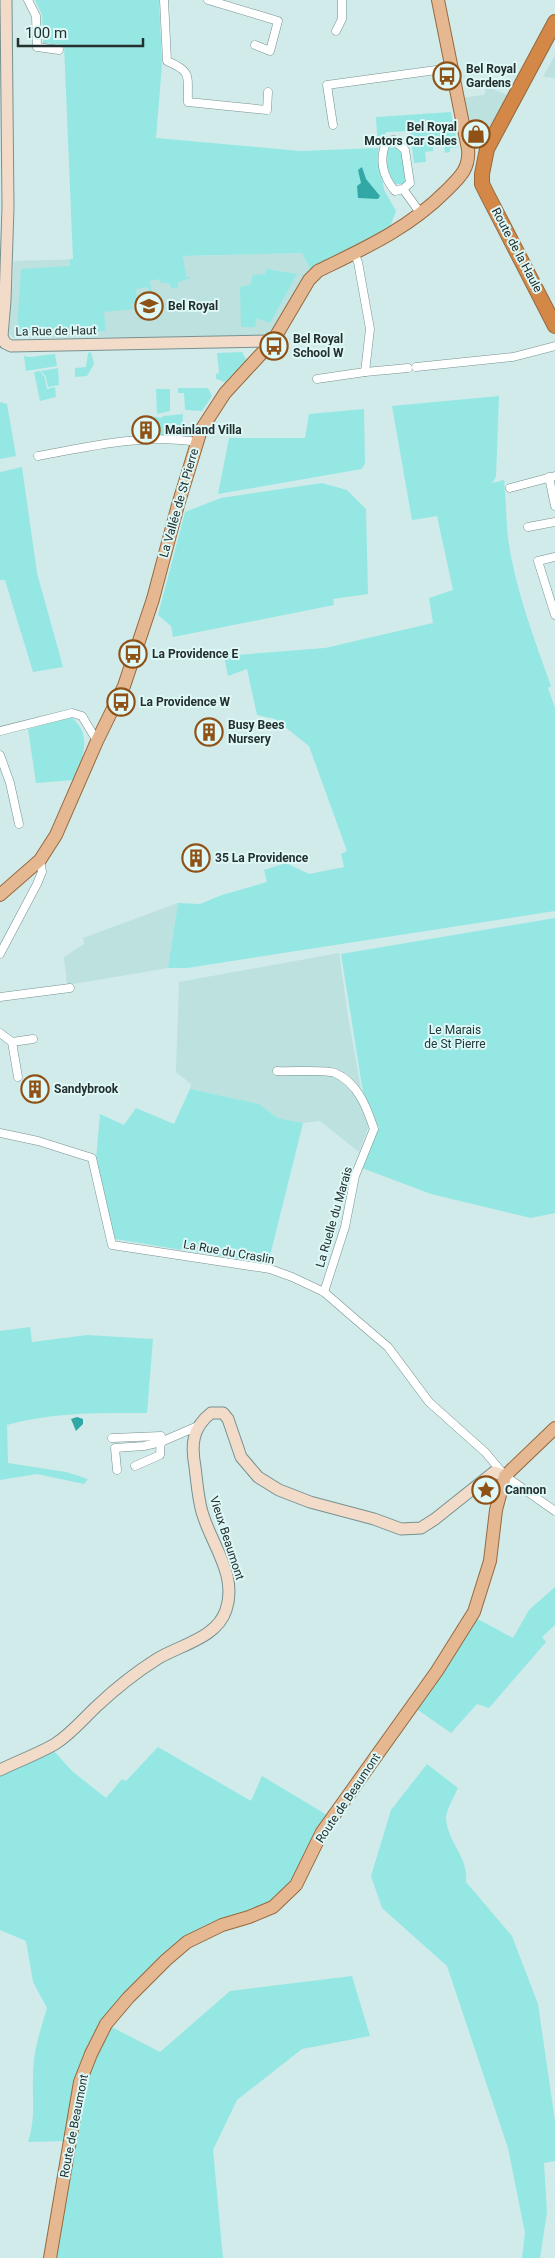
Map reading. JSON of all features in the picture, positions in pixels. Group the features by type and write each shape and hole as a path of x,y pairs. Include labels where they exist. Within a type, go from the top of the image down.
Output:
{"highway":[{"path":"484,184 487,149 555,22"},
{"path":"484,184 490,161 523,93 555,35"},
{"name":"Route de la Haule","path":"484,184 555,326"}],"main road":[{"path":"438,0 468,153 487,149"},
{"name":"La Vallée de St Pierre","path":"0,896 40,860 56,835 97,741 124,686 153,599 197,442 215,406 273,342 309,280 318,271 393,234 421,214 463,174 468,153"},
{"path":"463,174 473,177 484,184"},
{"path":"505,1476 555,1428"},
{"name":"Route de Beaumont","path":"50,2258 80,2082 84,2068 106,2024 134,1991 187,1942 222,1925 273,1907 296,1885 322,1832 436,1671 474,1612 490,1561 496,1510 505,1476"}],"street":[{"name":"La Rue de Haut","path":"6,0 8,207 2,336 5,344 11,346 143,342 273,342"},
{"path":"28,0 36,16 37,47 59,50"},
{"path":"164,0 167,61 183,68 188,75 188,102 267,110 268,92"},
{"path":"208,0 278,21 270,51 255,45"},
{"path":"336,31 342,19 342,0"},
{"path":"333,125 327,85 451,68"},
{"path":"394,140 405,150 410,183 403,189 395,192 384,176 382,161 386,141 394,140"},
{"path":"403,189 421,214"},
{"path":"354,253 370,329 365,372"},
{"path":"318,379 365,372 513,357 555,346"},
{"path":"38,456 101,445 138,441 186,440 197,442"},
{"path":"510,488 552,476 555,506"},
{"path":"528,527 555,522"},
{"path":"555,556 538,561 555,614"},
{"path":"0,731 72,714 82,716 97,741"},
{"path":"0,755 10,782 19,824"},
{"path":"0,954 37,884 42,872 40,860"},
{"path":"0,997 70,988"},
{"path":"0,1033 12,1042 18,1077"},
{"path":"12,1042 33,1039"},
{"name":"La Ruelle du Marais","path":"277,1071 334,1073 353,1086 367,1106 374,1129 355,1176 345,1227 324,1292"},
{"name":"La Rue du Craslin","path":"0,1133 38,1141 92,1158 112,1245 270,1269 324,1292 388,1347 429,1402 486,1454 505,1476 555,1510"},
{"path":"116,1470 115,1448 144,1446 161,1442 198,1426 211,1413 223,1413 228,1419 240,1457 258,1477 279,1490 310,1502 374,1519 401,1529 421,1528 494,1472 505,1476"},
{"name":"Vieux Beaumont","path":"0,1770 55,1744 69,1734 128,1678 210,1631 221,1620 229,1596 228,1581 202,1512 197,1490 192,1453 193,1438 198,1426"},
{"path":"112,1438 160,1436 160,1455 136,1466"}],"shaded area":[{"path":"555,55 555,78 543,77"},
{"path":"487,87 510,96 483,145 471,145 462,98 484,95"},
{"path":"362,167 366,179 380,196 378,199 358,198 357,186 361,183 358,170"},
{"name":"Bel Royal","path":"302,253 311,271 300,282 274,330 264,336 13,338 9,334 14,261"},
{"path":"178,903 168,968 67,985 64,957 84,944 83,938"},
{"path":"339,953 368,1128 359,1152 320,1121 303,1123 278,1118 259,1104 190,1089 191,1084 176,1072 179,982"},
{"path":"77,1417 83,1419 83,1424 76,1431 71,1419"}],"green space":[{"path":"35,0 159,0 162,64 156,138 300,151 378,148 384,190 396,211 388,232 311,271 302,253 183,256 186,276 191,278 178,282 178,288 171,288 170,283 161,283 160,279 150,281 153,298 150,298 148,287 136,289 137,301 132,304 133,309 104,312 106,331 17,332 21,269 70,266 70,259 73,259 64,45 43,43 42,15"},
{"path":"451,112 458,147 450,148 450,152 445,153 444,145 433,146 433,151 425,152 426,162 414,163 410,131 386,132 378,148 376,117"},
{"path":"397,147 402,150 406,181 403,184 395,184 390,176 386,162 387,148"},
{"path":"266,269 297,274 270,323 257,318 255,327 241,327 240,287 250,285 253,275 265,274"},
{"path":"91,352 94,364 87,376 75,377 75,368 86,367 88,353"},
{"path":"242,352 247,361 225,382 216,379 216,374 219,373 217,353"},
{"path":"55,354 57,366 26,371 24,356"},
{"path":"58,368 59,385 48,387 46,377 41,371"},
{"path":"40,371 45,378 47,389 55,387 56,397 40,401 34,372"},
{"path":"178,388 208,388 212,396 202,411 185,410 184,393 178,393"},
{"path":"156,389 170,389 170,411 157,414"},
{"path":"499,396 496,477 492,483 504,480 508,538 515,576 551,686 548,688 555,708 555,911 187,968 168,968 178,903 200,904 222,895 267,882 264,870 286,863 309,874 344,867 341,854 347,851 309,746 275,719 257,715 247,669 228,676 224,656 325,648 433,623 429,598 453,590 437,516 412,520 392,406"},
{"path":"0,402 7,404 16,456 0,459"},
{"path":"364,409 365,463 362,469 218,494 229,438 305,438 309,414"},
{"path":"183,414 182,429 168,430 168,439 153,440 150,416 162,418 163,416"},
{"path":"22,467 37,573 63,667 33,672 5,580 0,580 0,472"},
{"path":"322,483 347,490 366,509 368,594 333,599 334,605 173,637 171,626 158,615 185,512 221,498"},
{"path":"71,717 78,724 84,739 83,755 74,780 36,783 28,729"},
{"name":"Le Marais de St Pierre","path":"555,918 555,1213 531,1218 431,1194 362,1168 379,1128 363,1092 341,954"},
{"path":"190,1089 259,1104 278,1118 303,1123 268,1264 115,1239 96,1159 100,1114 124,1125 136,1108 174,1124"},
{"path":"30,1327 32,1342 87,1335 153,1339 147,1413 59,1415 7,1425 8,1463 66,1472 88,1479 84,1484 37,1474 0,1480 0,1331"},
{"path":"555,1587 555,1625 542,1637 546,1642 489,1708 477,1704 451,1733 415,1708 476,1618 513,1638 529,1610"},
{"path":"158,1747 251,1801 262,1776 327,1815 293,1881 265,1906 182,1938 168,1949 109,2012 94,2034 81,2066 65,2141 28,2142 33,2117 34,2058 47,2008 33,1982 26,1941 0,1930 0,1774 52,1749 72,1771 106,1798 122,1779 126,1781"},
{"path":"427,1764 458,1788 446,1819 450,1836 462,1858 466,1882 512,1936 538,2004 555,2121 555,2161 544,2163 547,2212 540,2258 522,2258 525,2233 508,2148 447,1966 382,1908 371,1876 391,1810"},
{"path":"352,1976 370,2036 302,2049 237,2100 213,2150 223,2258 50,2258 80,2082 106,2024 160,2052 230,1991"}],"place":[{"name":"Bel Royal Gardens","path":"447,76"},
{"name":"Bel Royal Motors Car Sales","path":"476,134"},
{"name":"Bel Royal","path":"149,306"},
{"name":"Bel Royal School W","path":"274,346"},
{"name":"Mainland Villa","path":"146,430"},
{"name":"La Providence E","path":"133,654"},
{"name":"La Providence W","path":"121,702"},
{"name":"Busy Bees Nursery","path":"209,732"},
{"name":"35 La Providence","path":"196,858"},
{"name":"Sandybrook","path":"35,1089"},
{"name":"Cannon","path":"486,1490"}]}
